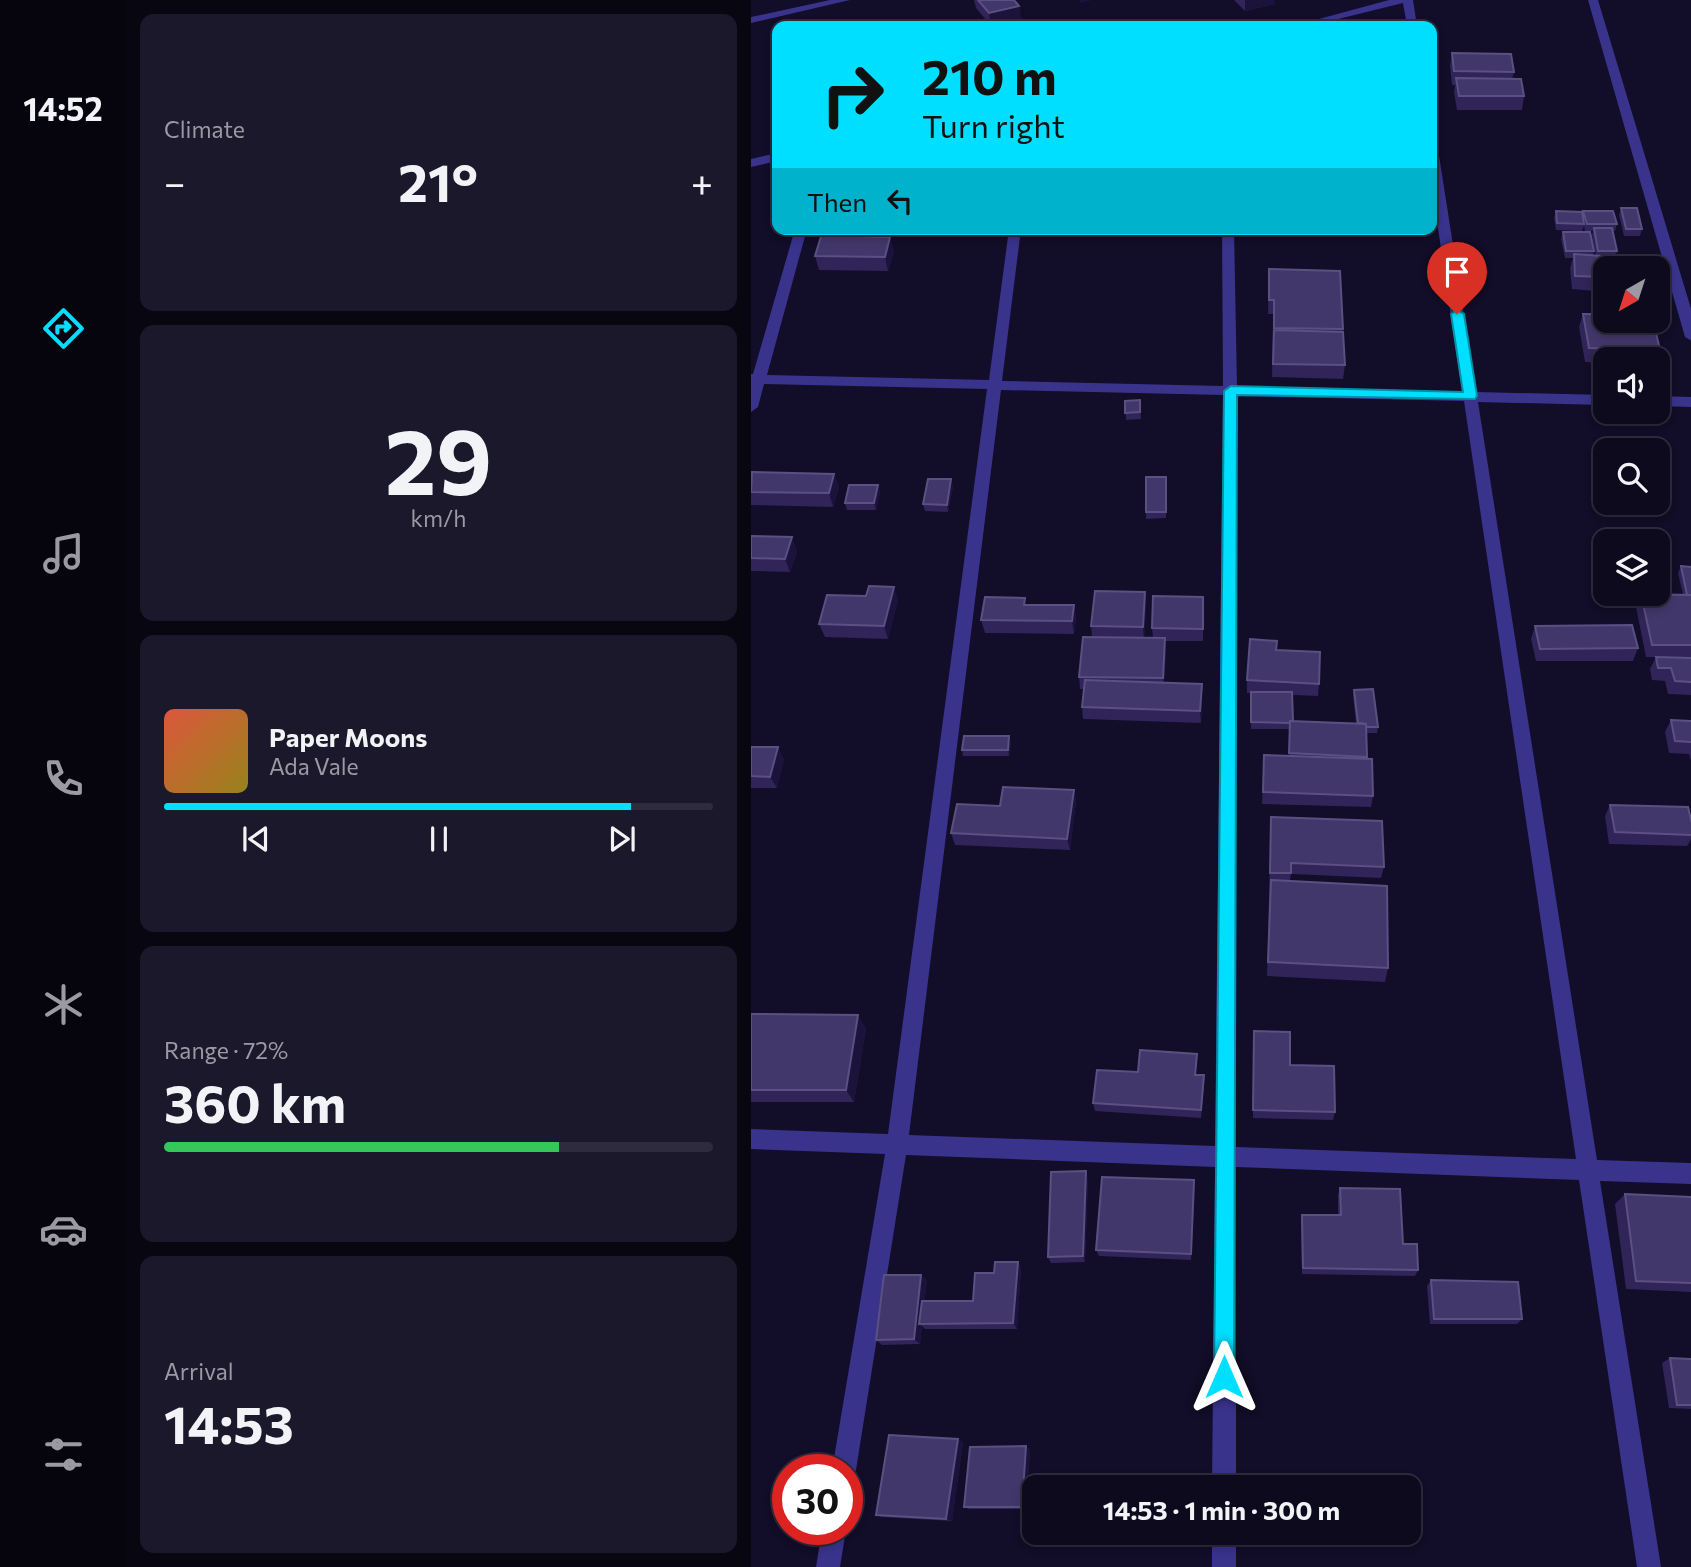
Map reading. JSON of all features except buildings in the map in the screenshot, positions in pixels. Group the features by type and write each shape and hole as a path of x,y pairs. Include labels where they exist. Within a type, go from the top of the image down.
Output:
{"street":[{"path":"751,20 845,0"},
{"path":"1318,21 1402,0"},
{"path":"1408,0 1412,21"},
{"path":"1593,0 1691,337"},
{"path":"751,163 772,158"},
{"path":"1437,182 1649,1567"},
{"path":"751,407 755,379 799,235"},
{"path":"847,1454 897,1144 1014,235"},
{"path":"1224,1475 1231,391 1228,235"},
{"path":"755,379 1593,400"},
{"path":"1670,401 1691,402"},
{"path":"751,1139 1691,1174"},
{"path":"828,1567 832,1545"},
{"path":"1224,1545 1224,1567"}],"route":[{"path":"1224,1377 1231,391 1470,396 1457,314"}]}
